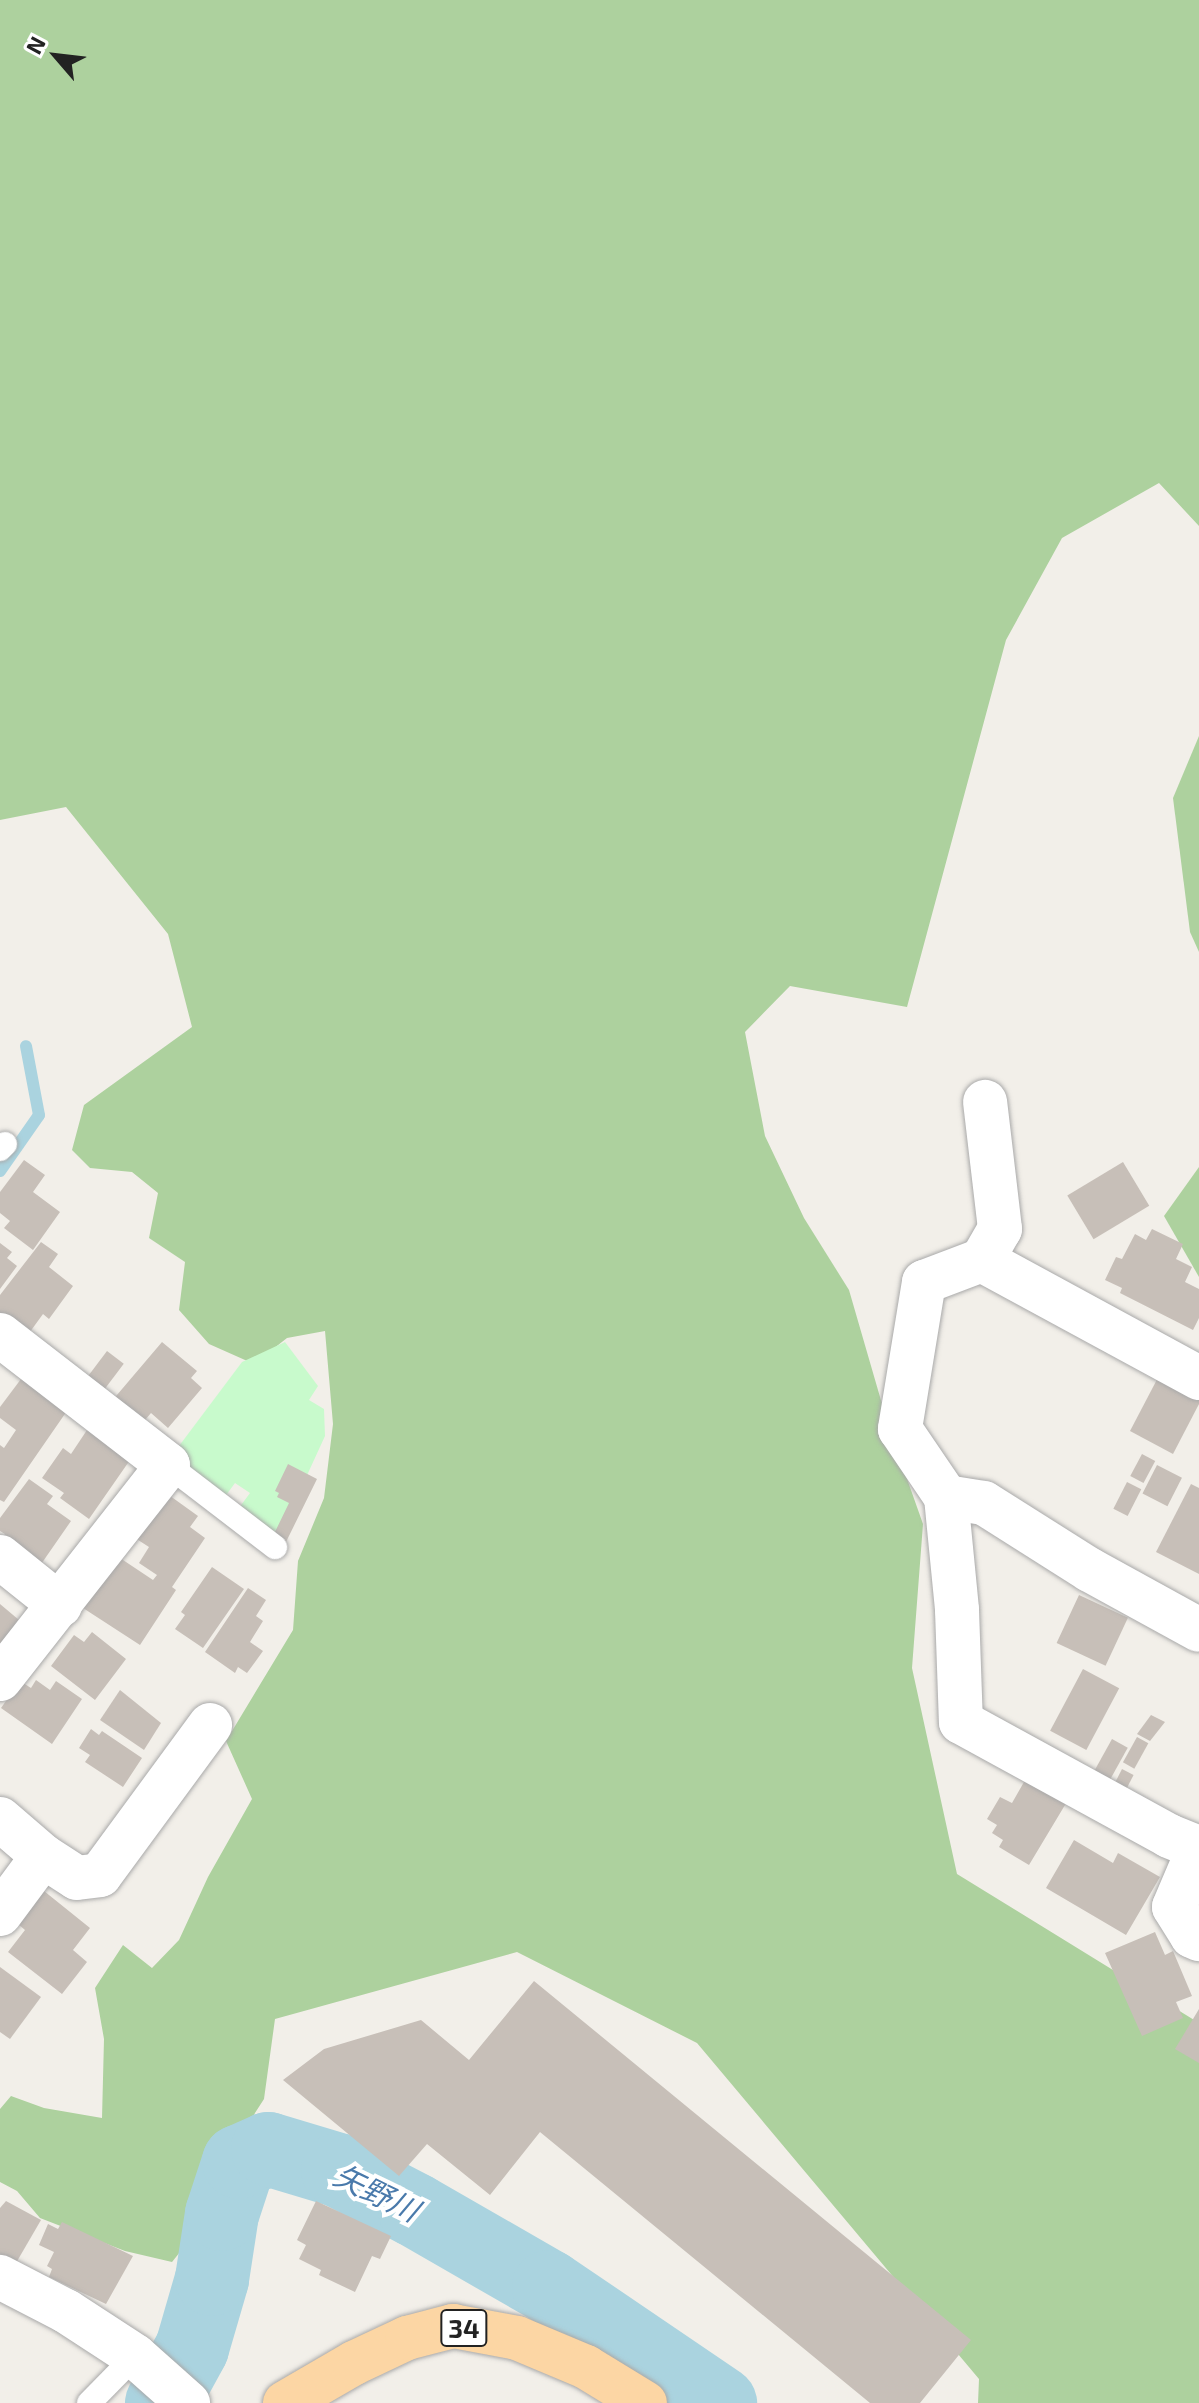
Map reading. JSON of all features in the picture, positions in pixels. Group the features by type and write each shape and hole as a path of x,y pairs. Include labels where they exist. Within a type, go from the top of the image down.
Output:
{"main road":[{"name":"34","path":"285,2403 354,2363 407,2338 453,2326 517,2338 586,2367 645,2403"}],"street":[{"path":"985,1102 1000,1229 982,1260 924,1282 900,1429 946,1497 957,1610 961,1722 1169,1836 1199,1848 1174,1907 1192,1936 1199,1939"},
{"path":"982,1260 1199,1378"},
{"path":"0,1335 168,1465 0,1679"},
{"path":"946,1497 984,1503 1116,1585 1199,1630"},
{"path":"0,1557 60,1605"},
{"path":"0,1819 43,1856 77,1878 100,1875 210,1725"},
{"path":"0,1914 43,1856"},
{"path":"0,2277 66,2311 135,2356 188,2403"}],"lane":[{"path":"168,1465 275,1547"},
{"path":"89,2403 135,2356"}],"green space":[{"path":"0,0 1199,0 1199,526 1159,483 1062,538 1006,640 907,1007 790,986 745,1032 765,1136 804,1218 849,1290 889,1428 923,1524 912,1668 957,1874 1199,2023 1199,2403 978,2403 979,2379 697,2043 517,1952 275,2019 264,2099 224,2161 204,2222 172,2262 125,2251 40,2218 17,2191 0,2182 0,2109 11,2096 44,2108 102,2118 104,2039 95,1988 123,1945 152,1968 179,1940 208,1877 252,1799 226,1741 293,1630 298,1561 324,1498 333,1424 325,1331 287,1338 254,1364 209,1344 179,1310 185,1262 149,1238 158,1193 132,1172 90,1168 72,1150 84,1105 192,1027 168,934 66,807 0,820"},
{"path":"1199,736 1199,952 1190,932 1173,798"},
{"path":"1199,1167 1199,1277 1164,1216"},
{"path":"285,1342 318,1386 309,1400 324,1409 325,1436 276,1543 236,1512 250,1493 235,1483 224,1498 170,1458 242,1362"}],"building":[{"path":"24,1160 45,1175 33,1192 60,1212 33,1250 4,1228 10,1221 0,1213 0,1192"},
{"path":"1123,1162 1149,1206 1094,1239 1067,1195"},
{"path":"1152,1229 1183,1244 1176,1259 1192,1267 1185,1282 1199,1289 1199,1318 1193,1330 1120,1293 1122,1288 1105,1280 1116,1257 1122,1259 1135,1234 1146,1240"},
{"path":"41,1242 58,1254 49,1267 73,1286 49,1319 43,1314 27,1336 0,1315 0,1295"},
{"path":"0,1243 12,1252 7,1258 17,1266 0,1289"},
{"path":"162,1342 197,1371 191,1378 202,1388 168,1428 151,1413 139,1427 111,1402"},
{"path":"107,1351 124,1364 105,1388 88,1376"},
{"path":"1163,1368 1199,1387 1199,1404 1173,1454 1130,1431"},
{"path":"24,1375 69,1408 4,1502 0,1500 0,1445 4,1448 16,1430 0,1418 0,1407"},
{"path":"87,1430 130,1460 89,1519 60,1498 64,1493 42,1478 63,1448 71,1454"},
{"path":"1142,1454 1155,1461 1144,1483 1130,1476"},
{"path":"288,1464 317,1479 286,1542 273,1536 289,1503 277,1497 279,1493 275,1491"},
{"path":"1157,1465 1182,1478 1167,1506 1142,1494"},
{"path":"29,1479 53,1496 47,1504 71,1521 37,1570 0,1541 5,1534 0,1531 0,1518"},
{"path":"1127,1482 1141,1489 1128,1516 1113,1509"},
{"path":"1191,1484 1199,1488 1199,1574 1156,1552"},
{"path":"166,1493 198,1516 190,1527 205,1538 172,1587 176,1590 140,1645 83,1608 117,1556 153,1580 157,1575 139,1563 149,1547 135,1538"},
{"path":"212,1567 244,1589 203,1648 175,1629 185,1615 181,1612"},
{"path":"248,1588 266,1600 256,1616 263,1621 250,1642 263,1651 247,1673 238,1667 235,1673 205,1652"},
{"path":"1079,1595 1128,1618 1106,1666 1057,1643"},
{"path":"0,1604 19,1620 0,1645"},
{"path":"92,1632 126,1659 95,1700 51,1666 74,1635 84,1642"},
{"path":"1083,1669 1119,1688 1086,1750 1050,1731"},
{"path":"36,1680 50,1690 56,1681 82,1699 52,1744 1,1708 20,1681 31,1688"},
{"path":"120,1690 161,1723 144,1750 100,1720"},
{"path":"1151,1715 1165,1722 1150,1741 1137,1734"},
{"path":"91,1729 99,1735 102,1731 142,1758 123,1787 85,1762 90,1755 79,1748"},
{"path":"1137,1737 1148,1743 1134,1769 1123,1762"},
{"path":"1112,1739 1128,1748 1108,1783 1093,1774"},
{"path":"1122,1769 1134,1775 1127,1788 1115,1782"},
{"path":"1028,1775 1068,1800 1029,1865 999,1847 1003,1840 992,1833 997,1825 987,1819 1000,1797 1012,1803"},
{"path":"1074,1840 1113,1863 1118,1853 1160,1877 1126,1935 1046,1888"},
{"path":"44,1891 90,1928 73,1950 87,1962 62,1994 8,1952 25,1930 18,1924"},
{"path":"1155,1932 1165,1955 1173,1951 1192,1996 1176,2002 1183,2018 1142,2036 1105,1953"},
{"path":"0,1967 41,1997 10,2039 0,2032"},
{"path":"534,1981 971,2340 920,2403 870,2403 540,2132 490,2195 427,2144 399,2176 283,2080 324,2049 421,2020 469,2060"},
{"path":"1199,2009 1199,2063 1175,2049"},
{"path":"6,2201 41,2220 16,2263 0,2254 0,2208"},
{"path":"316,2201 391,2236 380,2259 372,2256 355,2292 319,2275 321,2270 299,2259 306,2245 297,2240"},
{"path":"62,2222 133,2256 106,2304 49,2277 52,2269 47,2266 54,2252 39,2245 48,2224 58,2229"}],"waterway":[{"path":"0,1171 39,1115 26,1046"},
{"name":"矢野川","path":"162,2403 192,2348 212,2279 222,2214 239,2162 268,2149 338,2170 415,2210 549,2287 720,2403"}]}
